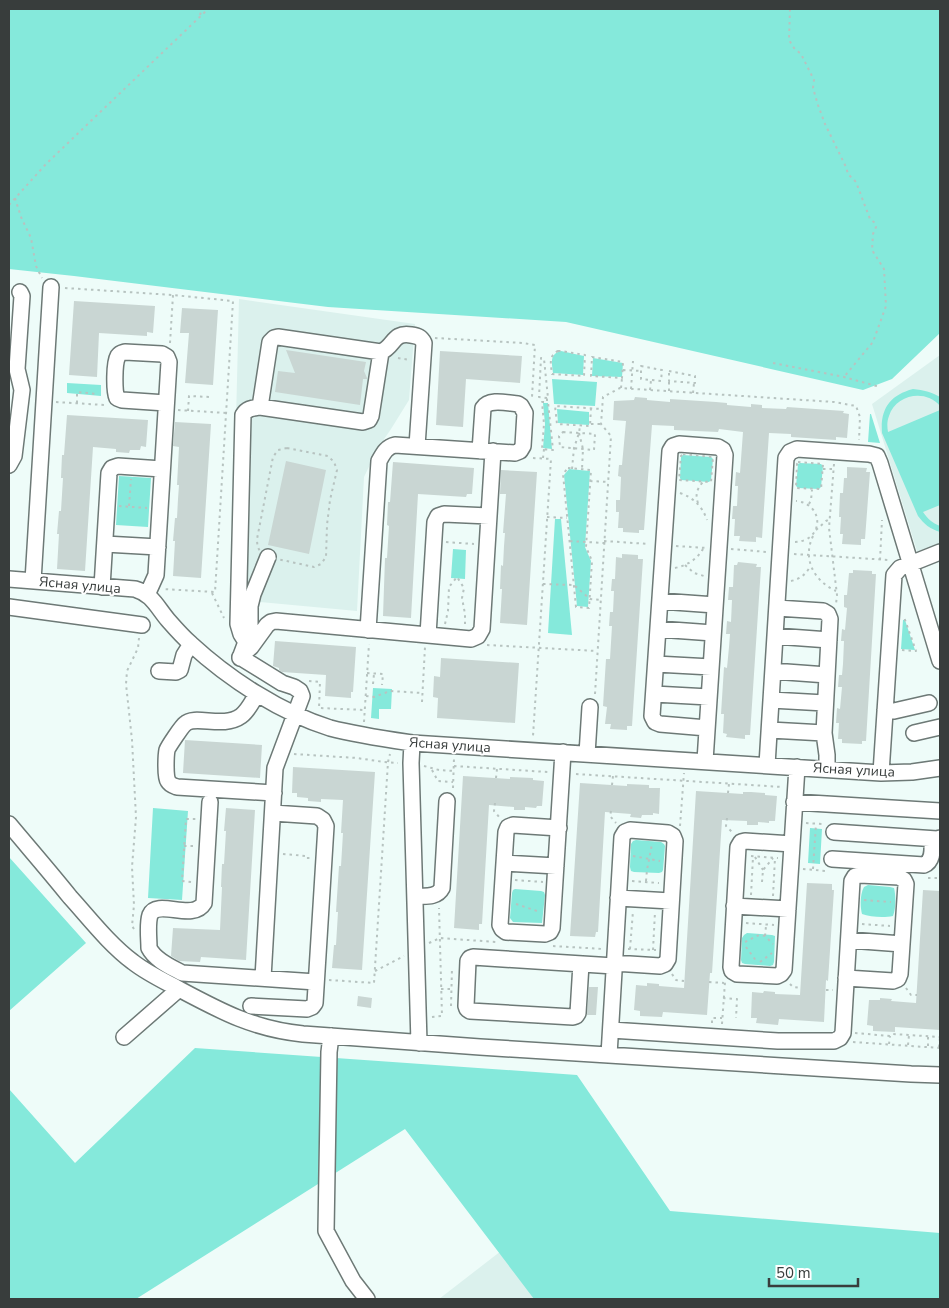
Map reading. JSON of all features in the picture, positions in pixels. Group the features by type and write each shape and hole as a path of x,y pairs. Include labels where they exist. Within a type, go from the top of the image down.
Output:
{"street":[{"path":"33,581 51,287"},
{"path":"9,465 14,456 22,390 17,369 22,296 20,292"},
{"path":"260,407 270,342 278,336 380,354 397,337 404,334 417,336 422,338 424,343 417,446"},
{"path":"147,595 156,575 169,362 167,357 162,354 125,352 120,354 117,359 115,392 117,398 166,406"},
{"path":"246,642 238,624 245,411 260,407 363,422 369,420 380,354"},
{"path":"228,675 267,625 276,621 369,630 471,639 473,632 482,629 489,516 487,451 483,408 490,402 518,404 521,406 525,413 523,446 520,451 515,453 487,451 417,446 395,445 386,449 379,462 369,630"},
{"path":"705,762 717,572 709,547 721,510 725,455 723,450 718,447 679,444 673,446 670,451 652,716 654,722 660,724 707,728"},
{"path":"767,765 786,458 790,452 797,449 876,456 880,463 905,566 940,661"},
{"path":"102,587 109,473 112,468 118,466 162,469"},
{"path":"427,635 435,522 438,516 444,514 489,516"},
{"path":"105,544 158,547"},
{"path":"881,773 894,575 905,566 940,552"},
{"path":"240,658 250,626 250,606 253,594 268,557"},
{"name":"Ясная улица","path":"9,578 142,591 154,600 168,619 191,644 228,675 257,694 272,703 329,727 370,737 412,743 881,773 912,772 940,768"},
{"path":"660,601 715,605"},
{"path":"9,607 142,625"},
{"path":"777,608 823,611 828,614 830,619 824,733 827,769"},
{"path":"658,628 713,633"},
{"path":"775,636 829,640"},
{"path":"159,671 176,672 180,670 184,655 191,644"},
{"path":"240,658 294,687 300,691 302,696 276,768 262,978"},
{"path":"656,664 711,667"},
{"path":"773,671 827,675"},
{"path":"257,694 247,711 232,721 192,720 185,724 167,750 167,780 177,787 274,793"},
{"path":"654,694 709,697"},
{"path":"772,700 825,704"},
{"path":"885,710 894,712 929,703"},
{"path":"587,754 590,707"},
{"path":"914,733 940,727"},
{"path":"770,730 824,733"},
{"path":"412,743 419,1043"},
{"path":"559,828 513,825 508,827 502,879 500,925 506,932 546,934 552,928 559,828 563,752"},
{"path":"728,977 737,974 777,976 782,974 784,970 797,767"},
{"path":"795,795 940,811"},
{"path":"210,802 204,903 201,908 195,911 159,909 153,911 149,917 149,948 151,952 182,973 316,981"},
{"path":"415,896 435,895 442,888 447,802"},
{"path":"251,1006 307,1009 315,1003 326,826 323,820 317,816 273,813"},
{"path":"9,824 88,917 134,963 224,1013 259,1026 286,1032 419,1043 940,1075"},
{"path":"581,964 578,1013 576,1016 470,1011 467,1009 468,961 473,957 581,964 614,965 660,966 665,964 668,959 675,841 673,836 668,833 630,830 624,832 622,837 619,880 626,898 623,948 614,965 609,1055"},
{"path":"829,865 924,865 931,860 936,838 834,832"},
{"path":"728,977 731,967 734,906 747,853 745,841 792,844"},
{"path":"504,863 556,866"},
{"path":"611,1030 778,1041 834,1041 842,1035 852,881 855,876 860,874 899,877 906,884 900,974 898,979 893,981 846,978"},
{"path":"626,898 671,901"},
{"path":"734,906 788,910"},
{"path":"849,940 902,944"},
{"path":"124,1037 179,989"},
{"path":"331,1036 329,1052 326,1232 354,1281 367,1299"}],"path":[{"path":"199,18 202,9"},
{"path":"9,205 46,164 208,9"},
{"path":"790,9 789,40 801,54 814,80 813,88 825,124 848,174 856,182 870,219 876,227 873,234 872,250 884,269 886,306 873,342 844,377"},
{"path":"15,198 31,238 36,266 42,278 51,287 233,301 215,592 163,589"},
{"path":"167,357 170,346 173,295"},
{"path":"422,338 535,345 532,398 525,413"},
{"path":"553,378 551,358 555,352 561,350 624,362 621,388"},
{"path":"380,354 422,362"},
{"path":"534,356 543,359 551,358"},
{"path":"583,380 585,356"},
{"path":"592,357 592,381"},
{"path":"543,359 539,397 547,398"},
{"path":"543,359 553,450 544,449"},
{"path":"631,389 633,361"},
{"path":"773,363 844,377 880,387"},
{"path":"662,371 661,381 640,379 641,366 695,376 693,393"},
{"path":"623,370 641,371"},
{"path":"669,372 669,391"},
{"path":"553,374 583,376"},
{"path":"592,376 622,378"},
{"path":"650,390 651,380"},
{"path":"669,381 694,383"},
{"path":"76,404 77,392 97,394"},
{"path":"188,411 189,396 209,397"},
{"path":"44,402 104,405 117,398"},
{"path":"543,458 544,424 542,402 547,402"},
{"path":"166,406 188,411 226,413"},
{"path":"601,424 580,426 557,424 555,406 602,409"},
{"path":"590,424 591,408"},
{"path":"572,469 574,448 580,426"},
{"path":"563,432 579,433 595,434 594,450 560,447 559,436 563,432"},
{"path":"579,433 583,449 582,469"},
{"path":"287,448 328,456 334,462 336,470 327,525 326,557 321,564 314,567 268,557 261,554 256,540 273,457 278,450 287,448"},
{"path":"520,451 529,457 551,459 533,736"},
{"path":"828,614 836,604 829,528 834,452"},
{"path":"681,455 713,457 712,481 709,483 703,482 680,480 681,455"},
{"path":"799,462 822,463 824,466 822,488 820,490 812,489 796,488 797,464 799,462"},
{"path":"129,506 131,467"},
{"path":"568,468 572,469 591,470 586,542 586,547 592,561 589,608 576,607 563,474 568,468"},
{"path":"824,469 833,469"},
{"path":"590,481 608,482"},
{"path":"703,482 697,491 697,502 707,521"},
{"path":"809,504 812,489"},
{"path":"668,491 688,496 709,512 715,513 721,510"},
{"path":"784,506 798,500 809,504 816,514 818,519 817,526 810,541 808,555 810,566 820,580 836,591"},
{"path":"107,505 160,509"},
{"path":"880,560 882,516"},
{"path":"547,517 567,518"},
{"path":"782,536 790,541 802,542 807,540 819,526 830,519"},
{"path":"434,541 487,545"},
{"path":"570,541 709,547 890,560 905,566"},
{"path":"662,567 675,568 685,565 709,547"},
{"path":"685,565 694,574 700,576 712,576 717,572"},
{"path":"779,578 790,582 796,580 806,573 810,566"},
{"path":"445,626 448,592 451,584 457,577 464,588 462,600 464,622 487,644 597,651"},
{"path":"543,584 574,585 590,599 601,600"},
{"path":"900,650 916,651 906,619 902,616 902,624"},
{"path":"142,625 138,648 127,671 126,684 132,740 136,817 132,867 134,904 132,926 136,931 149,934"},
{"path":"364,722 369,630"},
{"path":"422,702 427,635"},
{"path":"367,673 383,674 382,685"},
{"path":"373,684 374,673"},
{"path":"366,696 374,697 390,690 422,693"},
{"path":"318,708 365,710"},
{"path":"316,981 374,983 388,762 391,749"},
{"path":"281,753 403,763"},
{"path":"447,802 452,795 455,753"},
{"path":"454,766 729,784 795,795"},
{"path":"453,782 438,781 431,768 454,771"},
{"path":"673,836 680,825 684,768"},
{"path":"496,778 497,769"},
{"path":"612,785 613,776"},
{"path":"728,793 729,784"},
{"path":"727,818 726,826 763,870"},
{"path":"182,881 186,819"},
{"path":"813,870 816,824"},
{"path":"646,882 653,832"},
{"path":"747,853 774,858 813,870 829,865"},
{"path":"747,853 750,907"},
{"path":"270,854 324,859"},
{"path":"621,855 674,862"},
{"path":"762,882 763,870 774,858"},
{"path":"772,908 774,858"},
{"path":"502,879 555,882"},
{"path":"619,880 672,884"},
{"path":"427,1017 442,1016 439,893"},
{"path":"626,898 623,948 668,951"},
{"path":"653,950 656,900"},
{"path":"851,900 905,903"},
{"path":"501,902 513,903 542,913 553,914"},
{"path":"734,922 786,926"},
{"path":"850,924 903,927"},
{"path":"766,925 765,936 774,946"},
{"path":"765,936 759,936 743,943 758,963 774,952"},
{"path":"425,946 440,938"},
{"path":"375,971 409,954"},
{"path":"451,1006 452,968"},
{"path":"709,982 728,977 723,998 721,1037"},
{"path":"441,990 451,989"},
{"path":"723,998 737,999 736,1018"},
{"path":"893,1034 940,1037 940,1048 855,1042 842,1035 890,1036 893,1034"},
{"path":"908,1046 909,1035"},
{"path":"889,1044 890,1036"},
{"path":"928,1036 928,1047"}],"shaded area":[{"path":"239,299 415,324 409,400 378,448 364,477 357,611 260,602 259,607 246,606 231,623"},
{"path":"940,355 940,556 921,564 872,404"},
{"path":"501,1251 536,1299 439,1299"}],"green space":[{"path":"9,9 940,9 940,333 892,379 863,390 566,322 328,307 9,269"},
{"path":"561,351 584,356 583,375 553,373 553,357 557,352"},
{"path":"593,358 623,363 622,377 592,376"},
{"path":"552,379 597,382 595,406 554,404"},
{"path":"67,383 101,385 101,396 67,393"},
{"path":"913,389 940,397 940,406 927,397 912,396 905,399 898,403 889,416 888,432 940,410 940,505 923,512 930,520 940,526 940,532 928,526 918,516 882,433 883,417 888,404 898,395"},
{"path":"543,403 548,403 552,449 543,448 545,424"},
{"path":"557,409 589,412 589,425 558,423"},
{"path":"871,414 880,443 868,442"},
{"path":"683,455 711,457 713,459 711,480 709,482 681,480 681,457"},
{"path":"798,464 821,464 823,466 821,487 819,489 798,488 796,486"},
{"path":"569,469 590,471 585,547 591,561 588,607 577,606 564,475"},
{"path":"119,476 151,478 148,527 116,525"},
{"path":"555,519 561,519 572,635 548,633"},
{"path":"453,549 466,550 465,579 451,578"},
{"path":"903,620 905,620 915,650 901,649"},
{"path":"373,688 392,689 391,709 379,709 379,719 371,718"},
{"path":"153,808 188,811 182,900 148,898"},
{"path":"810,828 822,829 820,864 808,863"},
{"path":"636,840 661,842 664,844 662,872 631,871 631,844"},
{"path":"9,857 86,943 9,1011"},
{"path":"868,885 894,888 895,909 893,916 877,917 862,914 862,893 864,887"},
{"path":"515,889 544,892 542,923 513,922 510,918 512,893"},
{"path":"747,933 775,936 773,965 742,963 742,938"},
{"path":"195,1048 577,1075 670,1211 940,1233 940,1299 534,1299 405,1129 136,1299 9,1299 9,1089 75,1163"}],"building":[{"path":"74,301 155,306 153,333 147,332 147,336 99,333 97,377 69,375"},
{"path":"182,308 218,310 213,385 185,383 189,333 180,333"},
{"path":"286,350 366,362 364,371 367,379 363,379 360,405 275,392 278,371 295,373"},
{"path":"440,351 522,356 520,383 466,379 463,427 436,425"},
{"path":"635,397 670,402 670,399 727,403 727,405 751,407 751,404 762,405 762,408 786,409 787,407 844,411 843,413 849,414 847,438 836,437 836,440 791,437 791,434 769,433 762,538 756,537 756,542 739,541 740,536 734,536 735,519 732,519 733,506 737,506 738,486 735,486 736,472 740,473 743,432 719,429 718,432 674,430 674,426 652,425 644,530 639,530 639,533 623,532 623,528 618,528 619,512 616,512 616,500 620,500 621,477 618,476 619,465 622,465 626,421 613,420 614,401 634,400"},
{"path":"67,415 148,420 146,447 141,446 140,450 130,450 129,453 116,452 116,449 93,447 85,571 57,569 59,534 57,534 59,511 61,511 63,478 61,478 62,455 64,455"},
{"path":"175,422 211,424 201,578 173,576 175,541 173,541 175,518 177,518 179,485 177,485 179,447 173,446"},
{"path":"286,461 326,470 309,554 268,545"},
{"path":"393,462 474,468 472,494 467,494 466,497 418,494 411,618 383,616 385,558 387,558 389,526 387,525 388,502 390,502"},
{"path":"847,467 867,468 866,472 870,472 865,539 861,539 861,545 842,544 843,534 840,534 840,493 843,493 844,478 847,478"},
{"path":"501,470 537,472 527,625 500,623 501,565 503,566 506,494 500,494"},
{"path":"622,554 638,555 638,559 643,559 632,726 627,726 627,730 610,729 611,724 605,724 607,707 603,706 606,659 610,659 612,626 609,626 610,612 613,612 614,591 611,591 612,579 615,579 616,557 622,558"},
{"path":"738,562 757,564 756,567 761,567 750,735 745,735 745,739 726,737 727,734 723,733 724,714 721,714 724,667 727,668 730,634 726,634 727,621 731,622 732,600 728,600 729,587 733,587 734,565 737,565"},
{"path":"853,570 872,571 872,574 876,574 866,741 862,741 862,744 842,743 842,739 838,739 839,723 836,723 837,708 840,709 842,687 838,687 839,675 842,675 843,664 844,641 841,641 842,629 845,630 847,608 844,607 844,595 847,595 849,573 853,573"},
{"path":"275,641 356,647 351,698 325,696 326,675 282,672 279,668 273,666"},
{"path":"441,658 519,663 515,723 437,718 438,698 433,697 434,676 440,677"},
{"path":"185,740 262,745 260,778 183,773"},
{"path":"293,767 375,772 362,970 332,968 334,945 336,945 338,912 336,912 343,833 341,833 343,800 321,799 321,802 308,801 308,798 297,797 297,793 292,793"},
{"path":"463,776 510,779 510,777 533,778 533,780 544,781 542,806 537,806 536,808 525,807 525,810 514,810 514,807 489,805 482,924 479,924 479,930 454,928"},
{"path":"580,783 627,786 627,784 649,785 649,788 660,788 659,814 642,815 641,818 630,817 631,814 605,812 598,932 596,932 595,937 570,936"},
{"path":"696,791 743,794 743,792 751,792 777,796 775,821 769,821 769,823 758,822 758,825 747,825 747,821 722,820 712,973 710,973 707,1015 663,1012 662,1017 640,1016 640,1011 634,1010 636,985 647,986 647,983 684,988"},
{"path":"226,808 255,810 246,960 201,957 200,962 179,961 171,956 173,928 220,930"},
{"path":"807,883 832,884 832,890 834,890 824,1022 779,1019 778,1025 756,1023 757,1018 751,1018 752,992 763,993 764,991 775,992 775,994 800,995"},
{"path":"923,890 940,891 940,1030 895,1027 895,1032 873,1031 873,1026 867,1025 869,1000 880,1000 880,998 916,1003"},
{"path":"589,987 598,987 596,1015 587,1015"},
{"path":"358,996 372,998 371,1008 357,1006"}]}
